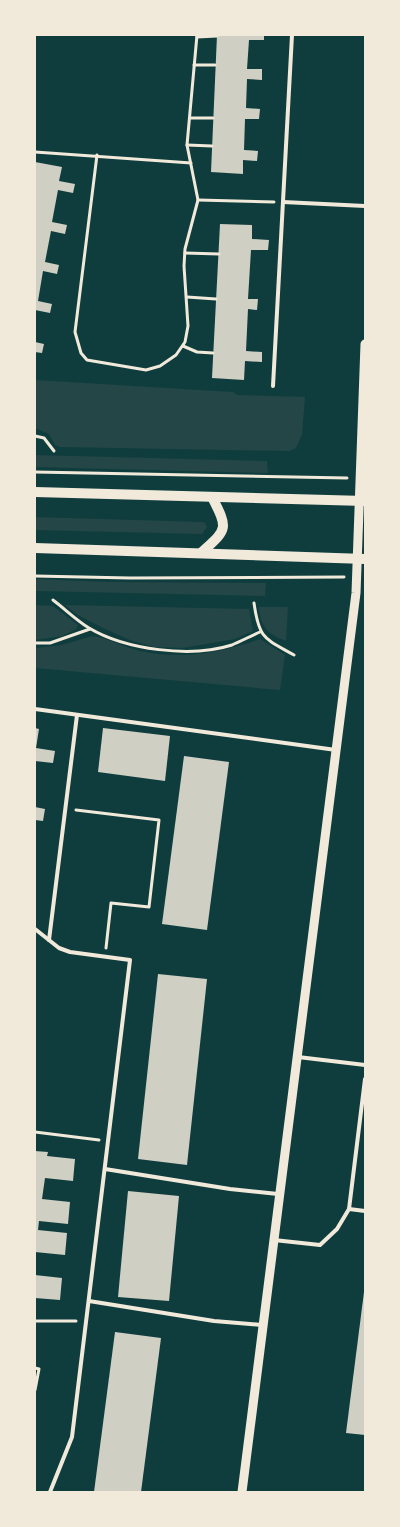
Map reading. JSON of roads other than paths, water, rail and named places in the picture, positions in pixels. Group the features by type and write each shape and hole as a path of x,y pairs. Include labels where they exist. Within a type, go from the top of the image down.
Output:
{"main road":[{"path":"35,492 362,501"},
{"path":"201,553 222,534 224,525 212,498"},
{"path":"35,548 361,559"}],"street":[{"path":"242,1492 336,750 356,577 361,559 362,501 360,478 365,344"}],"lane":[{"path":"273,386 292,35"},
{"path":"283,202 365,206"},
{"path":"35,709 336,750"},
{"path":"49,940 77,715"},
{"path":"35,929 59,948 70,952 130,960 72,1437 50,1492"},
{"path":"297,1056 365,1065"},
{"path":"274,1240 320,1246 337,1229 349,1209 365,1079"},
{"path":"105,1169 230,1189 280,1194"},
{"path":"349,1209 365,1211"},
{"path":"89,1301 214,1321 263,1326"}]}
